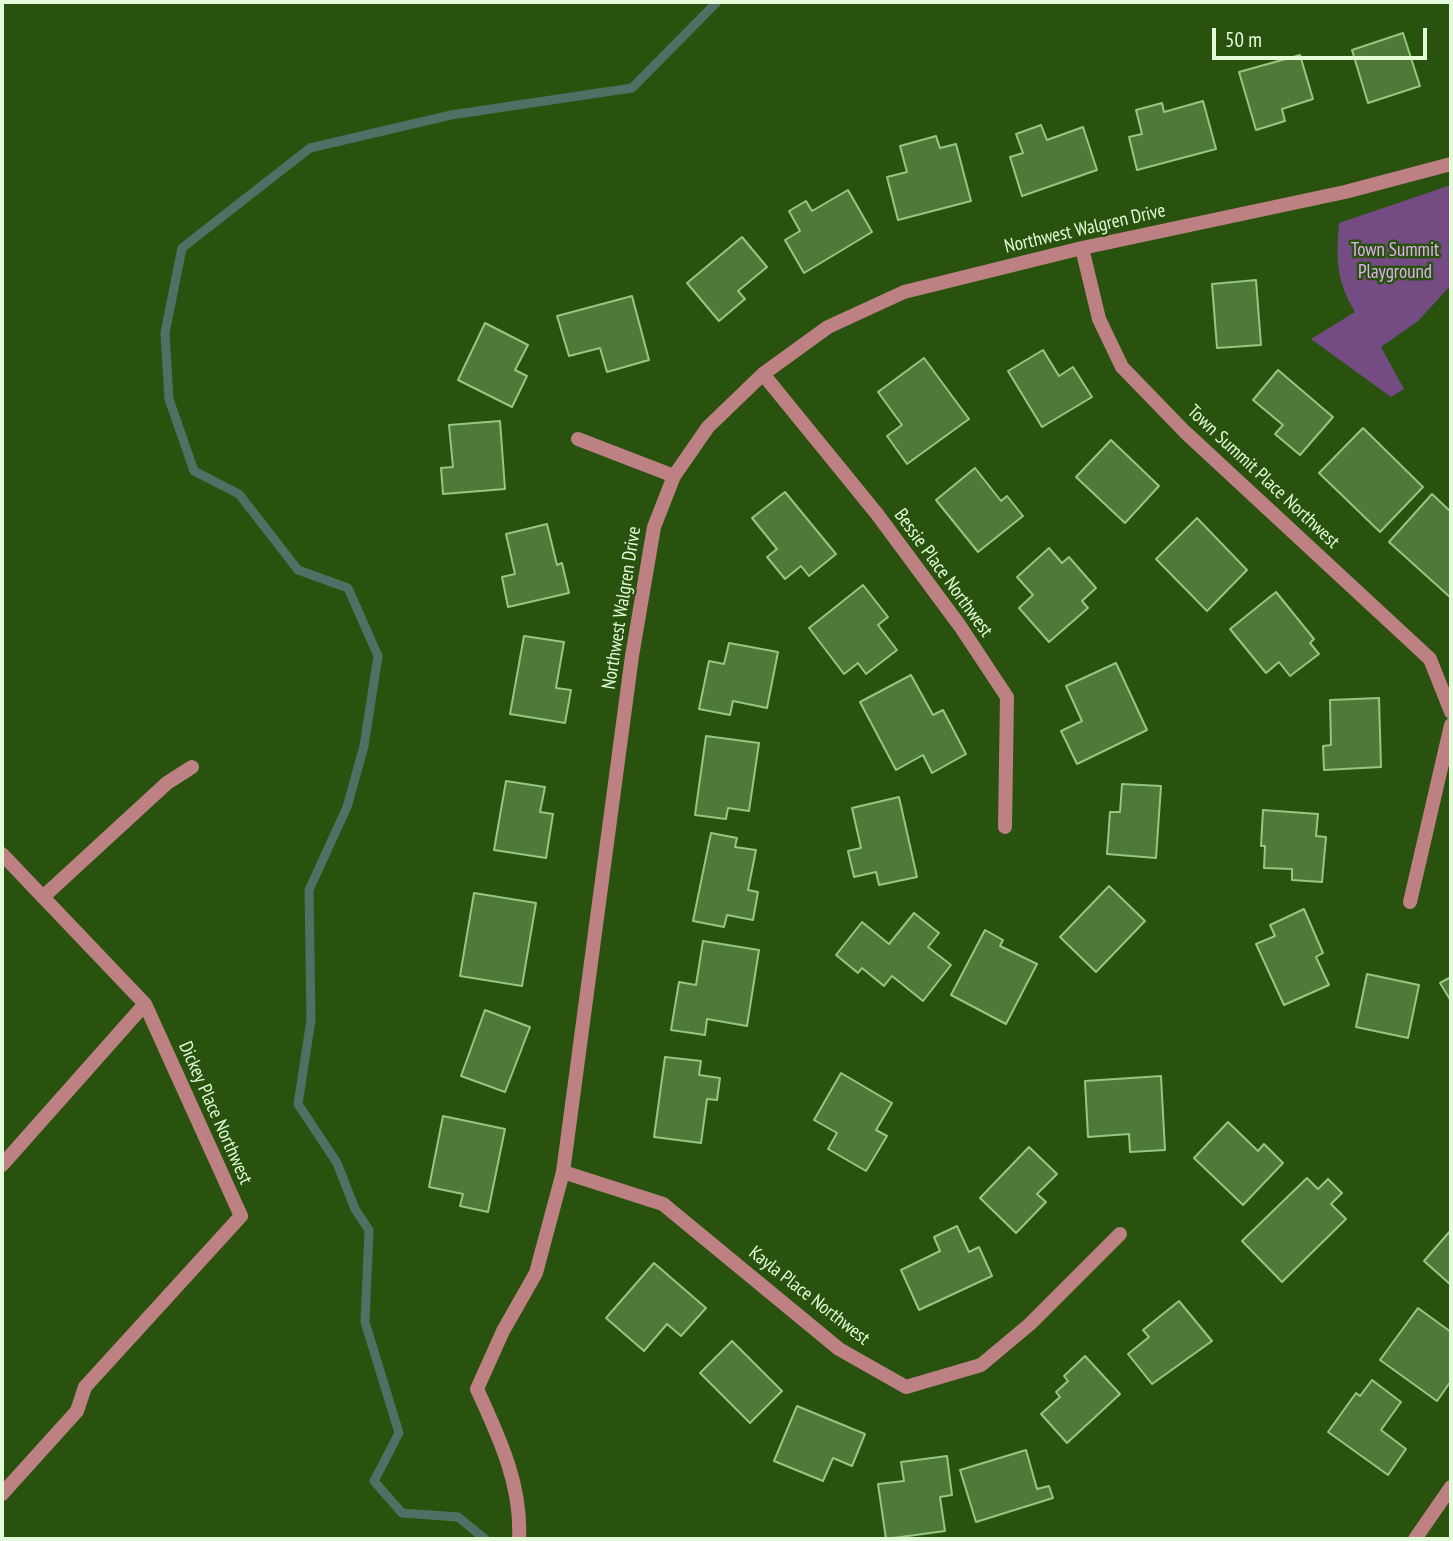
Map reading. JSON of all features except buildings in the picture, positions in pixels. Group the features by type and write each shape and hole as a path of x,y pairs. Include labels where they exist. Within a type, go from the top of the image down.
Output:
{"street":[{"name":"Northwest Walgren Drive","path":"519,1539 521,1516 507,1453 478,1389 503,1331 536,1273 564,1172 632,656 653,527 674,476 708,427 763,374 828,327 904,292 1082,248 1345,192 1451,164"},
{"name":"Town Summit Place Northwest","path":"1082,248 1099,319 1122,367 1185,432 1430,659 1451,712"},
{"name":"Bessie Place Northwest","path":"763,374 877,514 960,626 1006,697 1006,827"},
{"path":"578,439 674,476"},
{"path":"1410,902 1451,725"},
{"path":"43,897 167,783 192,767"},
{"name":"Dickey Place Northwest","path":"2,853 145,1004 241,1216 85,1387 77,1411 2,1494"},
{"path":"2,1166 145,1004"},
{"name":"Kayla Place Northwest","path":"564,1172 663,1204 839,1349 906,1387 981,1365 1031,1324 1120,1234"},
{"path":"1415,1539 1451,1487"}],"green space":[{"name":"Town Summit Playground","path":"1451,185 1451,285 1418,321 1381,347 1404,389 1391,397 1311,339 1355,312 1344,290 1339,269 1339,223"}],"waterway":[{"path":"485,1539 458,1517 402,1513 374,1481 399,1433 365,1322 369,1230 355,1209 337,1163 298,1104 311,1020 309,890 347,807 364,746 378,656 348,588 298,570 239,494 194,471 169,399 165,333 182,248 310,148 451,115 632,88 717,2"}]}
